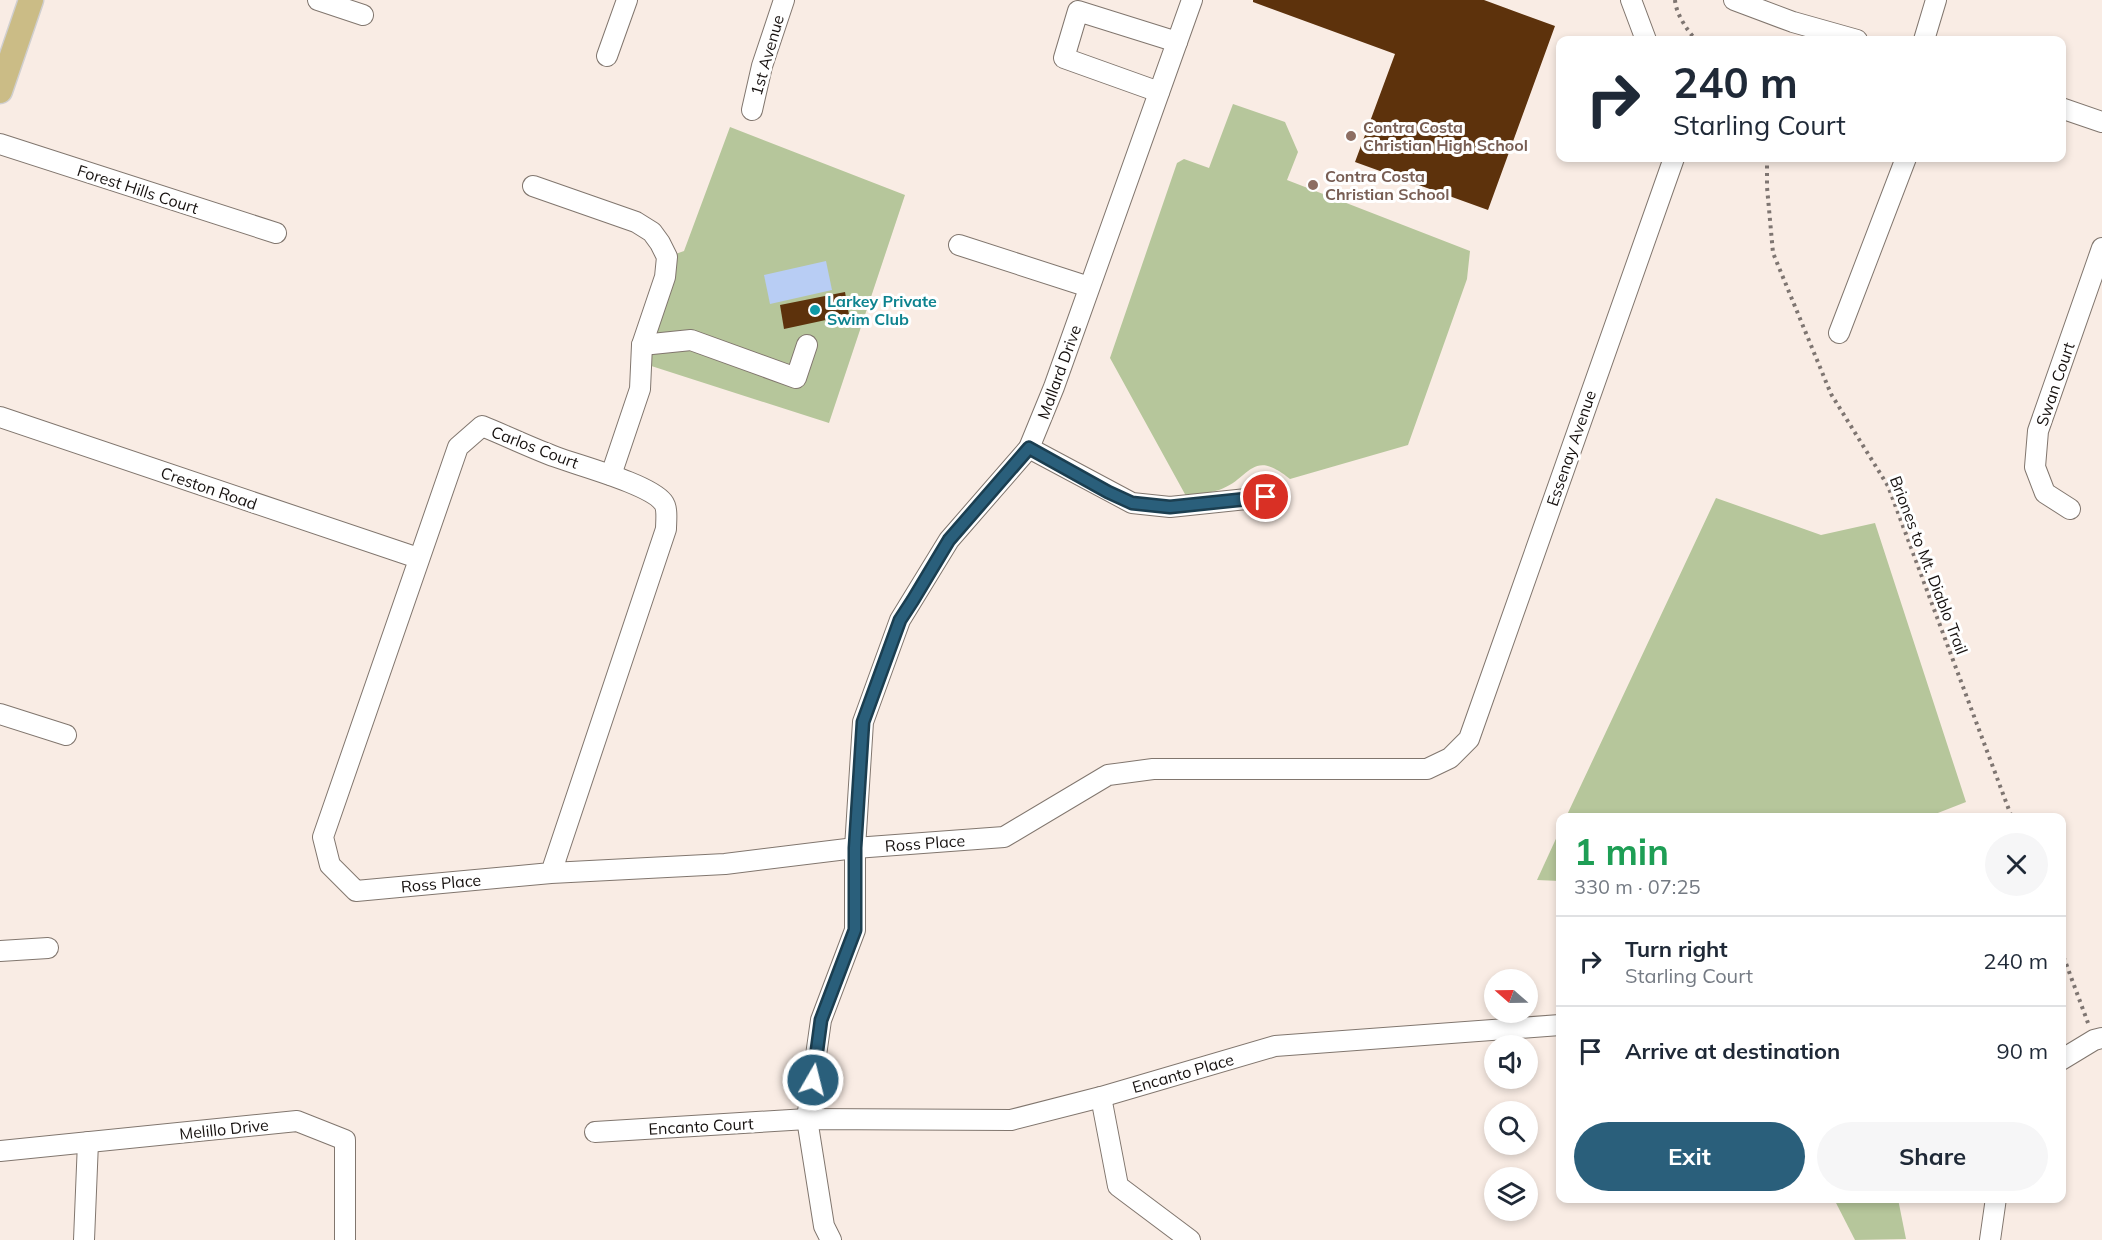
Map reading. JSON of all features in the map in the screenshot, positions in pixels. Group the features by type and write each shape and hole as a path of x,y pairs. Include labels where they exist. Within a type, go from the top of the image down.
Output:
{"main road":[{"path":"0,92 31,0"}],"street":[{"path":"318,0 363,15"},
{"path":"607,56 627,0"},
{"name":"1st Avenue","path":"752,110 762,66 783,0"},
{"name":"Mallard Drive","path":"831,1240 824,1226 807,1119 821,1020 855,930 855,848 863,722 900,620 949,540 1029,448 1054,387 1192,0"},
{"path":"1631,0 1644,36"},
{"path":"1734,0 1793,22 1843,36"},
{"path":"1925,36 1936,0"},
{"path":"1159,92 1064,58 1078,11 1177,42"},
{"path":"2066,110 2102,122"},
{"name":"Forest Hills Court","path":"0,144 276,233"},
{"name":"Essenay Avenue","path":"1469,739 1673,162"},
{"path":"1839,333 1904,162"},
{"path":"533,186 636,222 651,232 667,257 665,277 642,345 640,388 611,475"},
{"path":"959,245 1089,287"},
{"name":"Swan Court","path":"2070,509 2046,493 2035,467 2038,431 2102,248"},
{"path":"642,345 692,339 796,378 807,345"},
{"name":"Creston Road","path":"0,417 418,558"},
{"name":"Carlos Court","path":"356,891 330,865 323,837 458,447 482,426 555,457 611,475 654,494 662,499 666,506 666,529 550,873"},
{"path":"1029,448 1132,503 1170,507 1266,497"},
{"path":"0,714 66,735"},
{"name":"Ross Place","path":"356,891 550,873 725,864 855,848 1004,837 1108,776 1153,769 1426,769 1450,758 1469,739"},
{"path":"0,951 48,948"},
{"name":"Encanto Place","path":"807,1119 1011,1120 1101,1097 1275,1046 1556,1025"},
{"path":"2066,1057 2098,1039"},
{"path":"1101,1097 1118,1186 1190,1240"},
{"name":"Encanto Court","path":"595,1132 807,1119"},
{"name":"Melillo Drive","path":"0,1150 297,1121 345,1140 345,1240"},
{"path":"84,1240 88,1142"},
{"path":"1990,1240 1995,1203"}],"path":[{"path":"1675,0 1676,7 1694,36"},
{"name":"Briones to Mt. Diablo Trail","path":"1767,162 1773,253 1831,394 1888,486 2010,813"},
{"path":"2066,962 2098,1039"}],"green space":[{"path":"1233,104 1285,122 1298,152 1287,180 1470,251 1467,279 1408,445 1290,479 1277,470 1259,466 1219,490 1186,496 1110,358 1177,163 1184,159 1209,168"},
{"path":"730,127 905,195 829,423 642,363 667,257 684,251"},
{"path":"1716,498 1821,535 1875,523 1966,802 1938,813 1568,813"},
{"path":"1556,839 1556,881 1537,880"},
{"path":"1836,1203 1899,1203 1906,1239 1855,1240"}],"water":[{"path":"826,261 832,290 770,304 764,275"}],"building":[{"path":"1253,0 1484,0 1555,26 1488,210 1355,162 1395,54 1253,2"},
{"name":"Larkey Private Swim Club","path":"845,292 849,315 784,329 780,305"}],"place":[{"name":"Contra Costa Christian High School","path":"1351,136"},
{"name":"Contra Costa Christian School","path":"1313,185"},
{"name":"Larkey Private Swim Club","path":"815,310"}],"route":[{"path":"813,1080 821,1020 855,930 855,848 863,722 900,620 949,540 1029,448 1132,503 1170,507 1266,497"}]}
